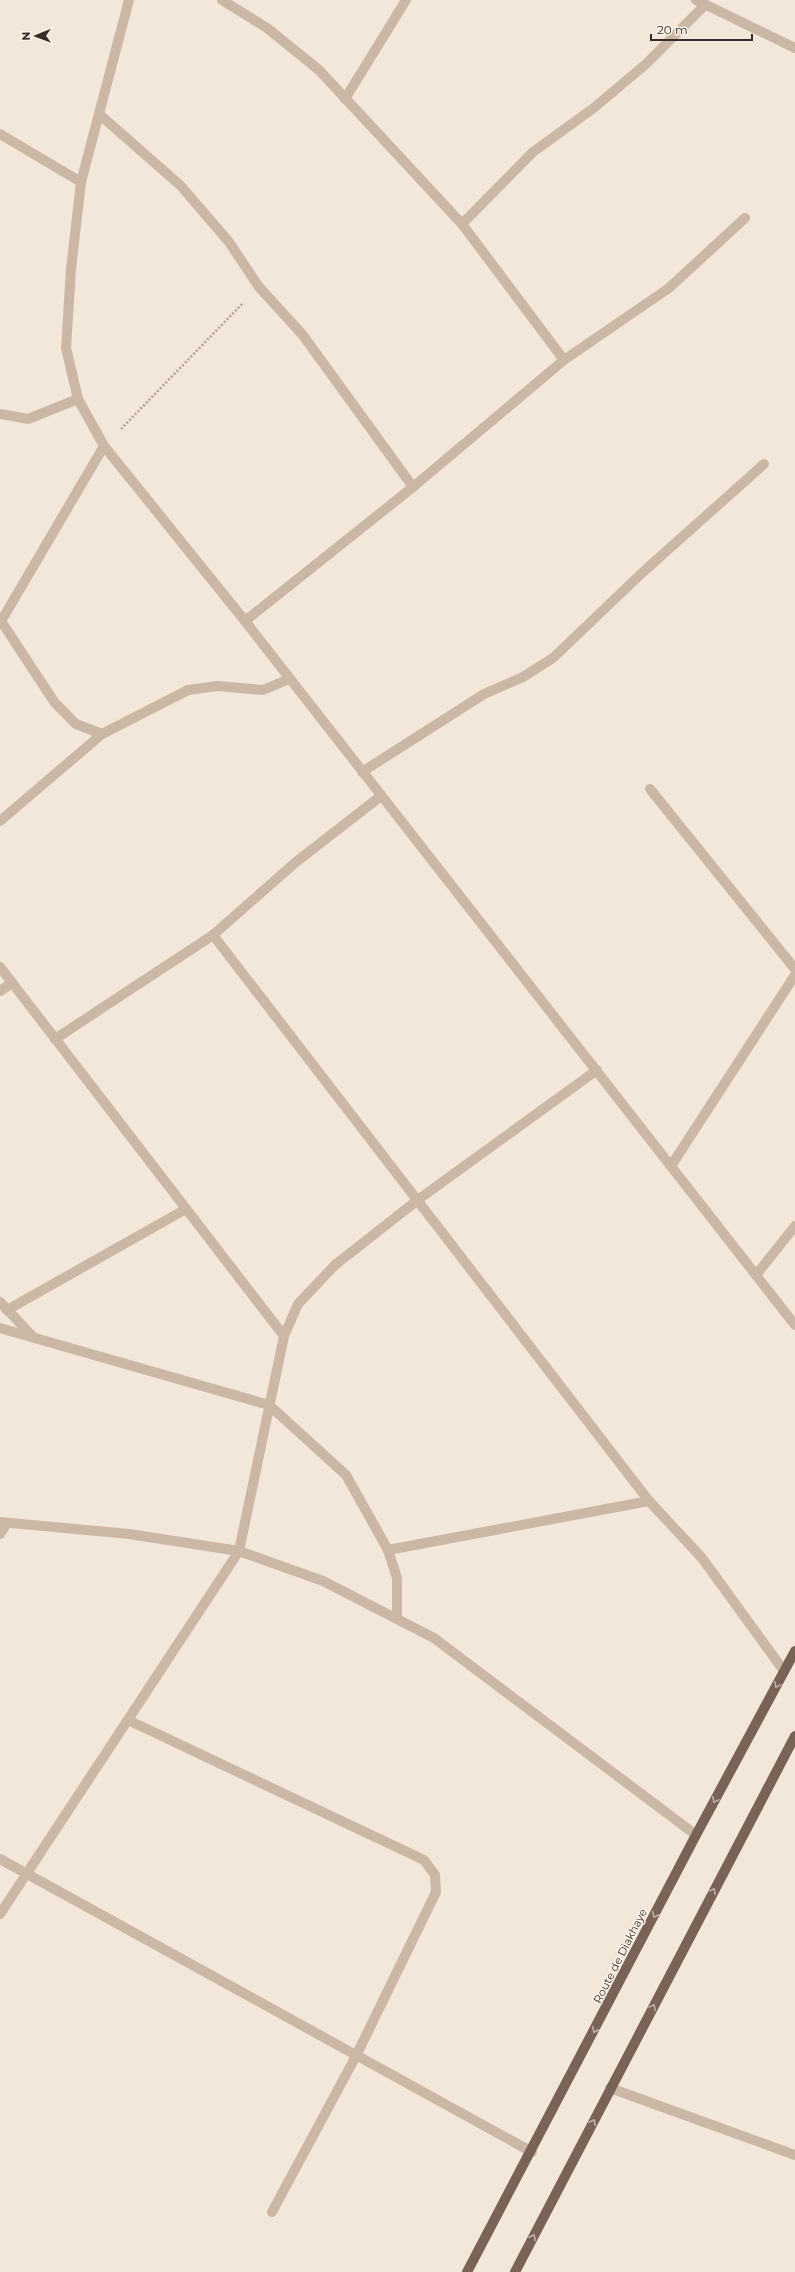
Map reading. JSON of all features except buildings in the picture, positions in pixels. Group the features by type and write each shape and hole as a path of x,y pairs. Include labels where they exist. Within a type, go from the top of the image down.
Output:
{"main road":[{"name":"Route de Diakhaye","path":"467,2272 532,2152 696,1835 795,1651"},
{"path":"515,2272 795,1736"}],"street":[{"path":"222,0 267,28 319,70 462,224 564,360"},
{"path":"345,99 406,0"},
{"path":"696,0 795,48"},
{"path":"127,1 81,182 71,269 66,348 78,399 104,446 245,622 795,1325"},
{"path":"462,224 533,152 595,106 646,64 706,5"},
{"path":"99,114 181,186 229,242 259,287 302,334 414,487"},
{"path":"0,134 81,182"},
{"path":"245,622 414,487 564,360 670,288 745,218"},
{"path":"0,414 28,419 78,399"},
{"path":"102,734 76,724 55,703 1,622 104,446"},
{"path":"362,772 484,694 523,677 553,658 643,572 764,464"},
{"path":"0,821 102,734 188,690 217,686 263,690 289,678"},
{"path":"650,789 795,969"},
{"path":"56,1039 213,934 296,862 381,796"},
{"path":"213,934 419,1199 649,1501 702,1558 784,1671"},
{"path":"0,967 284,1336"},
{"path":"671,1166 795,975"},
{"path":"0,991 12,983"},
{"path":"0,1914 239,1551 284,1336 298,1304 335,1264 419,1199 597,1070"},
{"path":"34,1337 3,1306 186,1209"},
{"path":"756,1275 795,1226"},
{"path":"0,1328 269,1405 346,1475 388,1550 397,1578 397,1618"},
{"path":"388,1550 649,1501"},
{"path":"0,1534 4,1523 128,1534 239,1551 323,1581 434,1638 696,1835"},
{"path":"128,1720 424,1860 435,1875 436,1892 356,2056 272,2212"},
{"path":"0,1859 26,1875 532,2152"},
{"path":"610,2088 795,2155"}],"path":[{"path":"104,446 170,381 259,287"}]}
